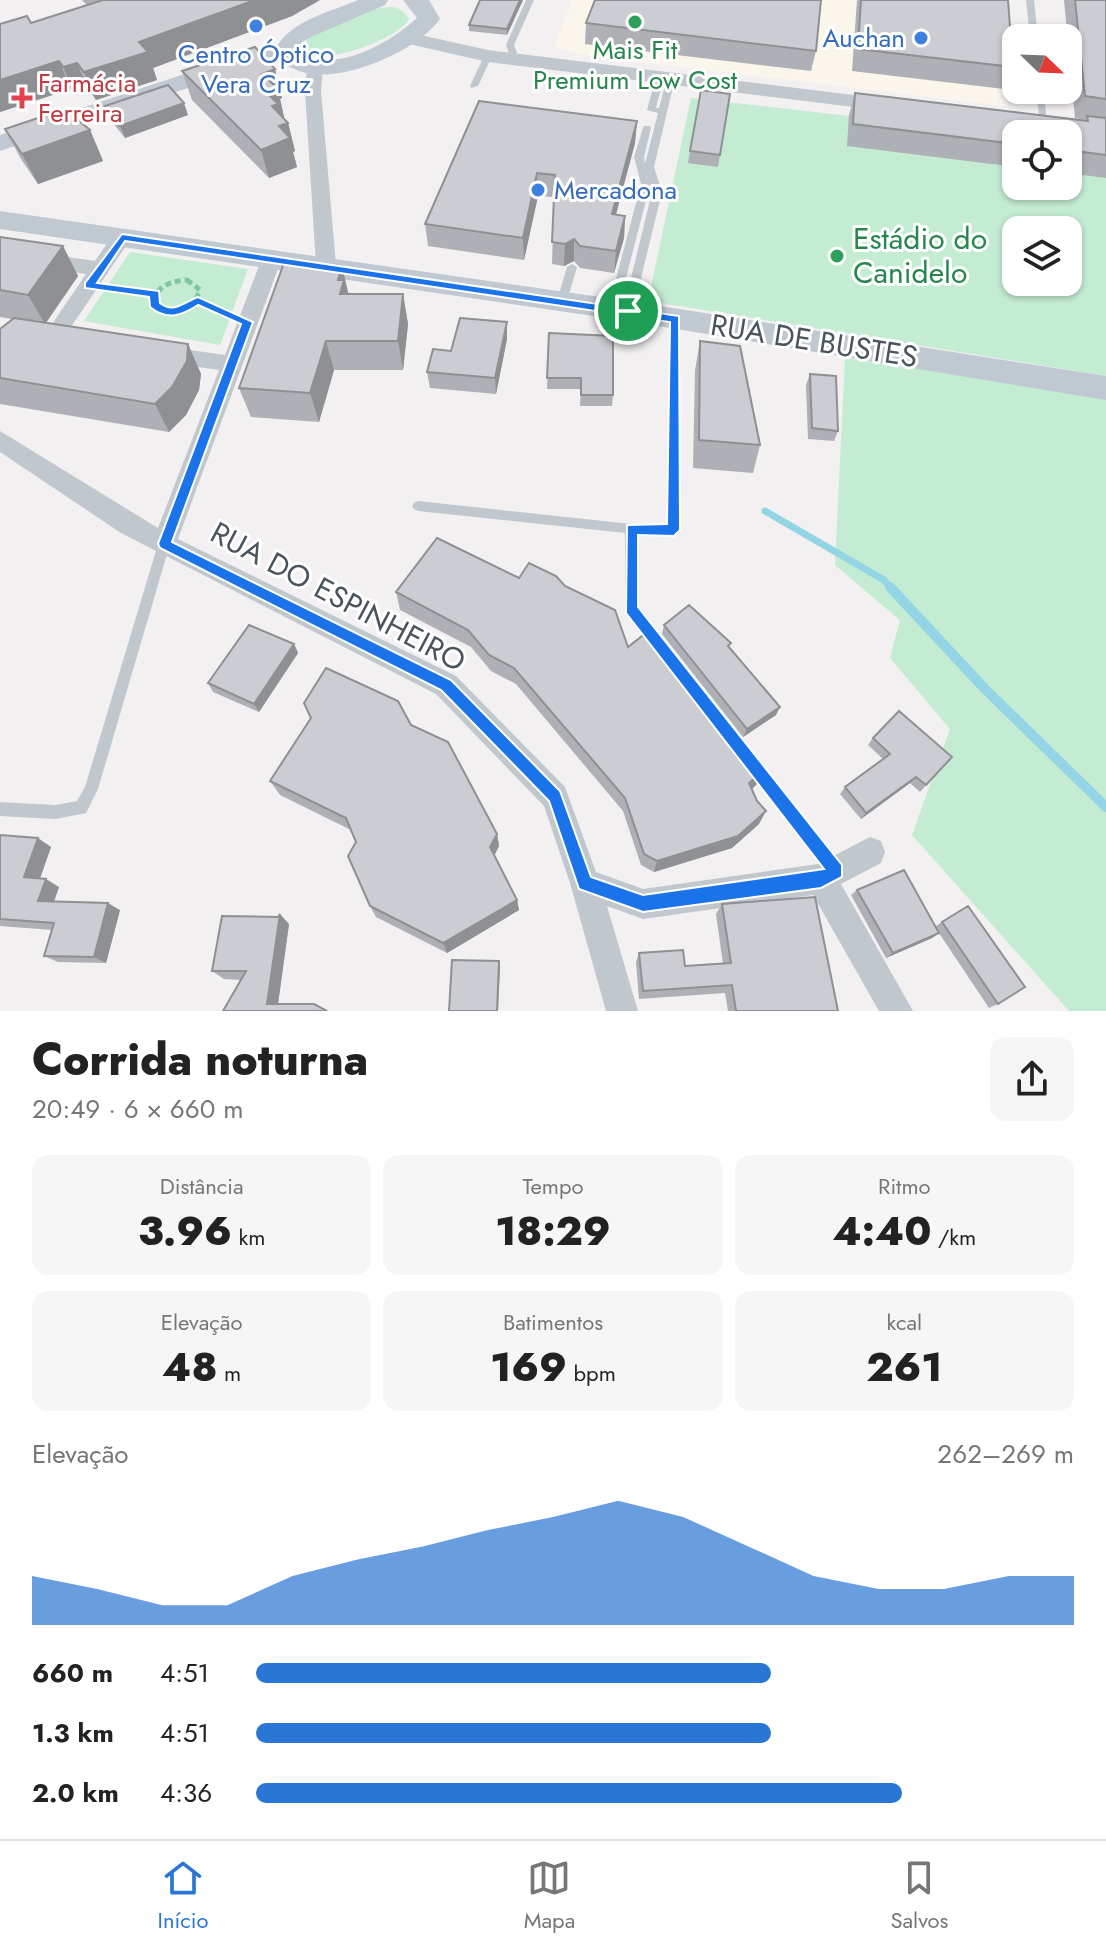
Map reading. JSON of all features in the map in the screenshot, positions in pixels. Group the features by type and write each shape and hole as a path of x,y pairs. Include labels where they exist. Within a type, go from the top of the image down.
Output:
{"main road":[{"path":"285,53 293,38 303,32 377,0"},
{"path":"0,143 256,58 285,53 296,62 315,68 355,62 407,38 429,19 424,6 414,0"},
{"name":"RUA DE BUSTES","path":"0,220 326,265 1106,388"}],"street":[{"path":"407,38 488,56 916,109"},
{"path":"315,68 313,91 326,265"},
{"path":"53,338 122,237"},
{"path":"0,254 95,277"},
{"path":"164,544 272,258"},
{"path":"26,334 83,342"},
{"path":"142,351 232,364"},
{"name":"RUA DO ESPINHEIRO","path":"0,440 130,526 446,685 555,797 585,883 622,1011"},
{"path":"585,883 643,904 828,875 870,852"},
{"path":"828,875 897,1011"}],"lane":[{"path":"515,59 510,45 530,0"},
{"path":"1030,0 1033,24"},
{"path":"474,86 488,56"},
{"path":"620,310 657,192 649,167 666,77"},
{"path":"620,310 620,269 646,184 639,157 647,128"},
{"path":"562,301 572,267"},
{"path":"418,506 631,529 674,530 675,319"},
{"path":"631,529 631,609 670,659"},
{"path":"0,809 56,812 81,808 91,789 164,544"},
{"path":"738,746 828,875"}],"path":[{"path":"95,277 155,293"},
{"path":"187,280 198,286 198,301 178,312 163,311 154,304 155,293 165,284 187,280"},
{"path":"198,301 247,322"}],"shaded area":[{"path":"572,0 998,0 1002,104 1005,106 582,55 554,46"}],"green space":[{"path":"376,8 400,9 409,18 404,25 378,41 327,56 304,49 307,38"},
{"name":"Estádio do Canidelo","path":"691,98 1002,133 1002,200 1082,200 1082,142 1106,145 1106,376 648,301"},
{"path":"130,252 248,269 220,345 84,321"},
{"path":"845,358 1106,394 1106,1011 1069,1011 912,835 950,729 890,658 900,620 835,565"}],"building":[{"path":"103,0 255,0 139,42 148,52 84,72 77,63 63,67 59,61 0,80 0,24 27,16 31,23"},
{"path":"480,0 520,0 507,29 469,25"},
{"path":"595,0 821,0 816,51 586,23"},
{"name":"Auchan","path":"861,0 1008,0 1010,24 1002,24 1002,66 858,49"},
{"path":"1075,0 1106,0 1106,99 1085,96 1082,24 1078,24"},
{"path":"255,47 275,69 262,74 277,88 266,92 278,104 272,106 288,123 279,126 290,138 261,150 182,71"},
{"path":"168,85 184,103 120,126 105,106"},
{"path":"701,90 730,94 720,155 690,151"},
{"path":"855,93 1080,120 1002,120 1002,142 853,124"},
{"name":"Mercadona","path":"479,101 637,121 612,214 625,216 616,251 580,246 574,239 565,244 552,242 555,175 537,173 523,238 425,224"},
{"path":"65,109 90,130 22,154 5,129"},
{"path":"1087,116 1106,118 1106,155 1082,152 1082,120 1088,121"},
{"path":"0,237 63,246 28,295 0,290"},
{"path":"285,260 342,266 338,280 344,280 340,294 403,294 398,341 326,341 310,393 239,388"},
{"path":"14,318 188,344 187,361 172,387 155,404 0,378 0,329"},
{"path":"460,318 507,322 495,378 427,372 433,349 451,351"},
{"path":"549,333 613,336 613,395 581,395 581,378 547,378"},
{"path":"700,341 740,346 760,445 699,440"},
{"path":"810,374 836,376 838,431 812,428"},
{"path":"437,538 519,578 529,563 556,576 565,586 615,610 628,647 651,629 763,771 749,783 757,801 766,811 738,836 657,861 644,854 625,798 514,668 489,655 468,630 396,592"},
{"path":"689,605 731,643 728,646 780,707 747,729 664,625"},
{"path":"249,625 294,644 254,704 208,683"},
{"path":"326,668 398,701 411,725 448,742 497,834 490,847 517,900 443,943 370,906 348,856 356,842 346,818 270,781 311,718 304,703"},
{"path":"899,711 952,757 926,785 916,777 866,813 845,787 890,754 873,738"},
{"path":"0,835 38,838 24,877 46,879 38,901 108,903 94,957 44,956 54,923 0,919"},
{"path":"904,870 939,933 893,953 857,890"},
{"path":"815,897 838,1011 736,1011 732,985 643,991 639,953 683,950 685,966 731,963 722,904"},
{"path":"968,906 1025,987 998,1004 942,922"},
{"path":"280,914 267,1004 314,1004 327,1011 223,1011 246,971 212,971 222,916 278,917"},
{"path":"452,960 499,961 497,1011 449,1011"}],"waterway":[{"path":"765,511 884,580 892,589"},
{"path":"890,587 984,688 1106,807"}],"place":[{"name":"Mais Fit Premium Low Cost","path":"635,22"},
{"name":"Centro Óptico Vera Cruz","path":"256,26"},
{"name":"Auchan","path":"921,38"},
{"name":"Farmácia Ferreira","path":"22,98"},
{"name":"Mercadona","path":"538,190"},
{"name":"Estádio do Canidelo","path":"837,256"}],"route":[{"path":"122,237 628,311 675,319 674,530 631,529 631,609 836,871 821,879 643,904 585,883 555,797 446,685 164,544 247,322 198,301 186,310 170,312 157,308 153,299 155,293 89,286 122,237"}]}
